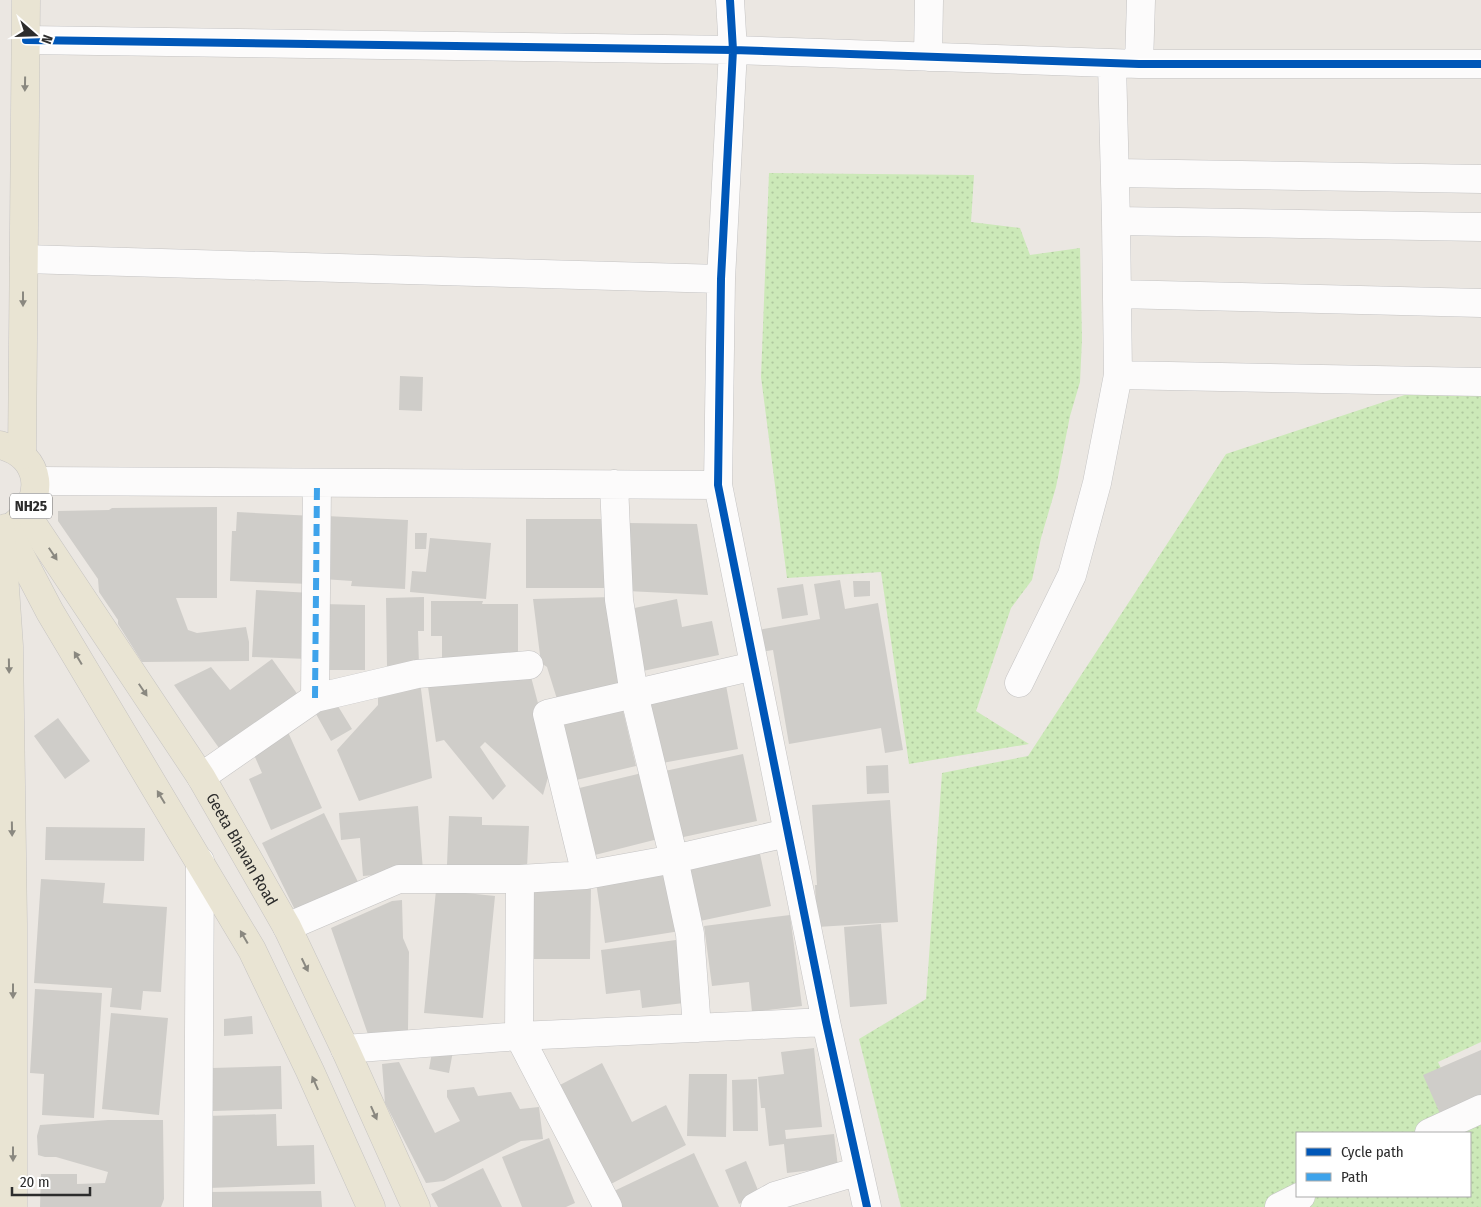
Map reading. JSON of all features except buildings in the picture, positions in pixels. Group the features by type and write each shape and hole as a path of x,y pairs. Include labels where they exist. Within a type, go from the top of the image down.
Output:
{"main road":[{"path":"11,450 24,259 26,0"},
{"name":"NH25","path":"11,450 31,467 36,481 35,496 8,526 14,1207"},
{"path":"8,526 50,612 252,950 310,1071 371,1207"},
{"name":"Geeta Bhavan Road","path":"8,526 201,777 287,928 345,1049 416,1207"}],"street":[{"path":"730,0 733,50 721,278 718,485 826,1022 867,1207"},
{"path":"928,57 929,0"},
{"path":"1139,64 1141,0"},
{"path":"26,40 733,50 1112,64 1481,64"},
{"path":"1019,683 1072,574 1097,483 1118,375 1112,64"},
{"path":"1115,173 1481,179"},
{"path":"1116,221 1481,227"},
{"path":"24,259 721,278"},
{"path":"1117,294 1481,303"},
{"path":"1118,375 1481,382"},
{"path":"36,481 718,485"},
{"path":"315,698 317,483"},
{"path":"614,484 619,600 634,694 690,934 697,1028"},
{"path":"201,777 315,698 417,674 528,665"},
{"path":"586,875 547,714 754,666"},
{"path":"287,928 399,880 520,879 586,875 674,859 787,833"},
{"path":"198,1207 200,861"},
{"path":"520,879 520,1036 608,1207"},
{"path":"345,1049 520,1036 826,1022"},
{"path":"1431,1132 1481,1109"},
{"path":"755,1207 775,1196 859,1171"},
{"path":"1279,1207 1299,1197"}],"green space":[{"path":"769,173 974,175 971,222 1020,228 1030,255 1080,248 1082,339 1080,382 1070,416 1056,487 1041,538 1032,580 1011,608 976,711 1029,744 909,764 881,572 787,578 761,377"},
{"path":"1429,387 1481,391 1481,1042 1438,1062 1469,1128 1481,1123 1481,1207 901,1207 859,1039 926,999 942,773 1028,756 1226,454"}],"marked path":[{"path":"315,698 317,483"}],"cycle path":[{"path":"730,0 733,50 721,279 718,485 826,1022 867,1207"},
{"path":"26,40 733,50 1139,64 1481,64"}]}
